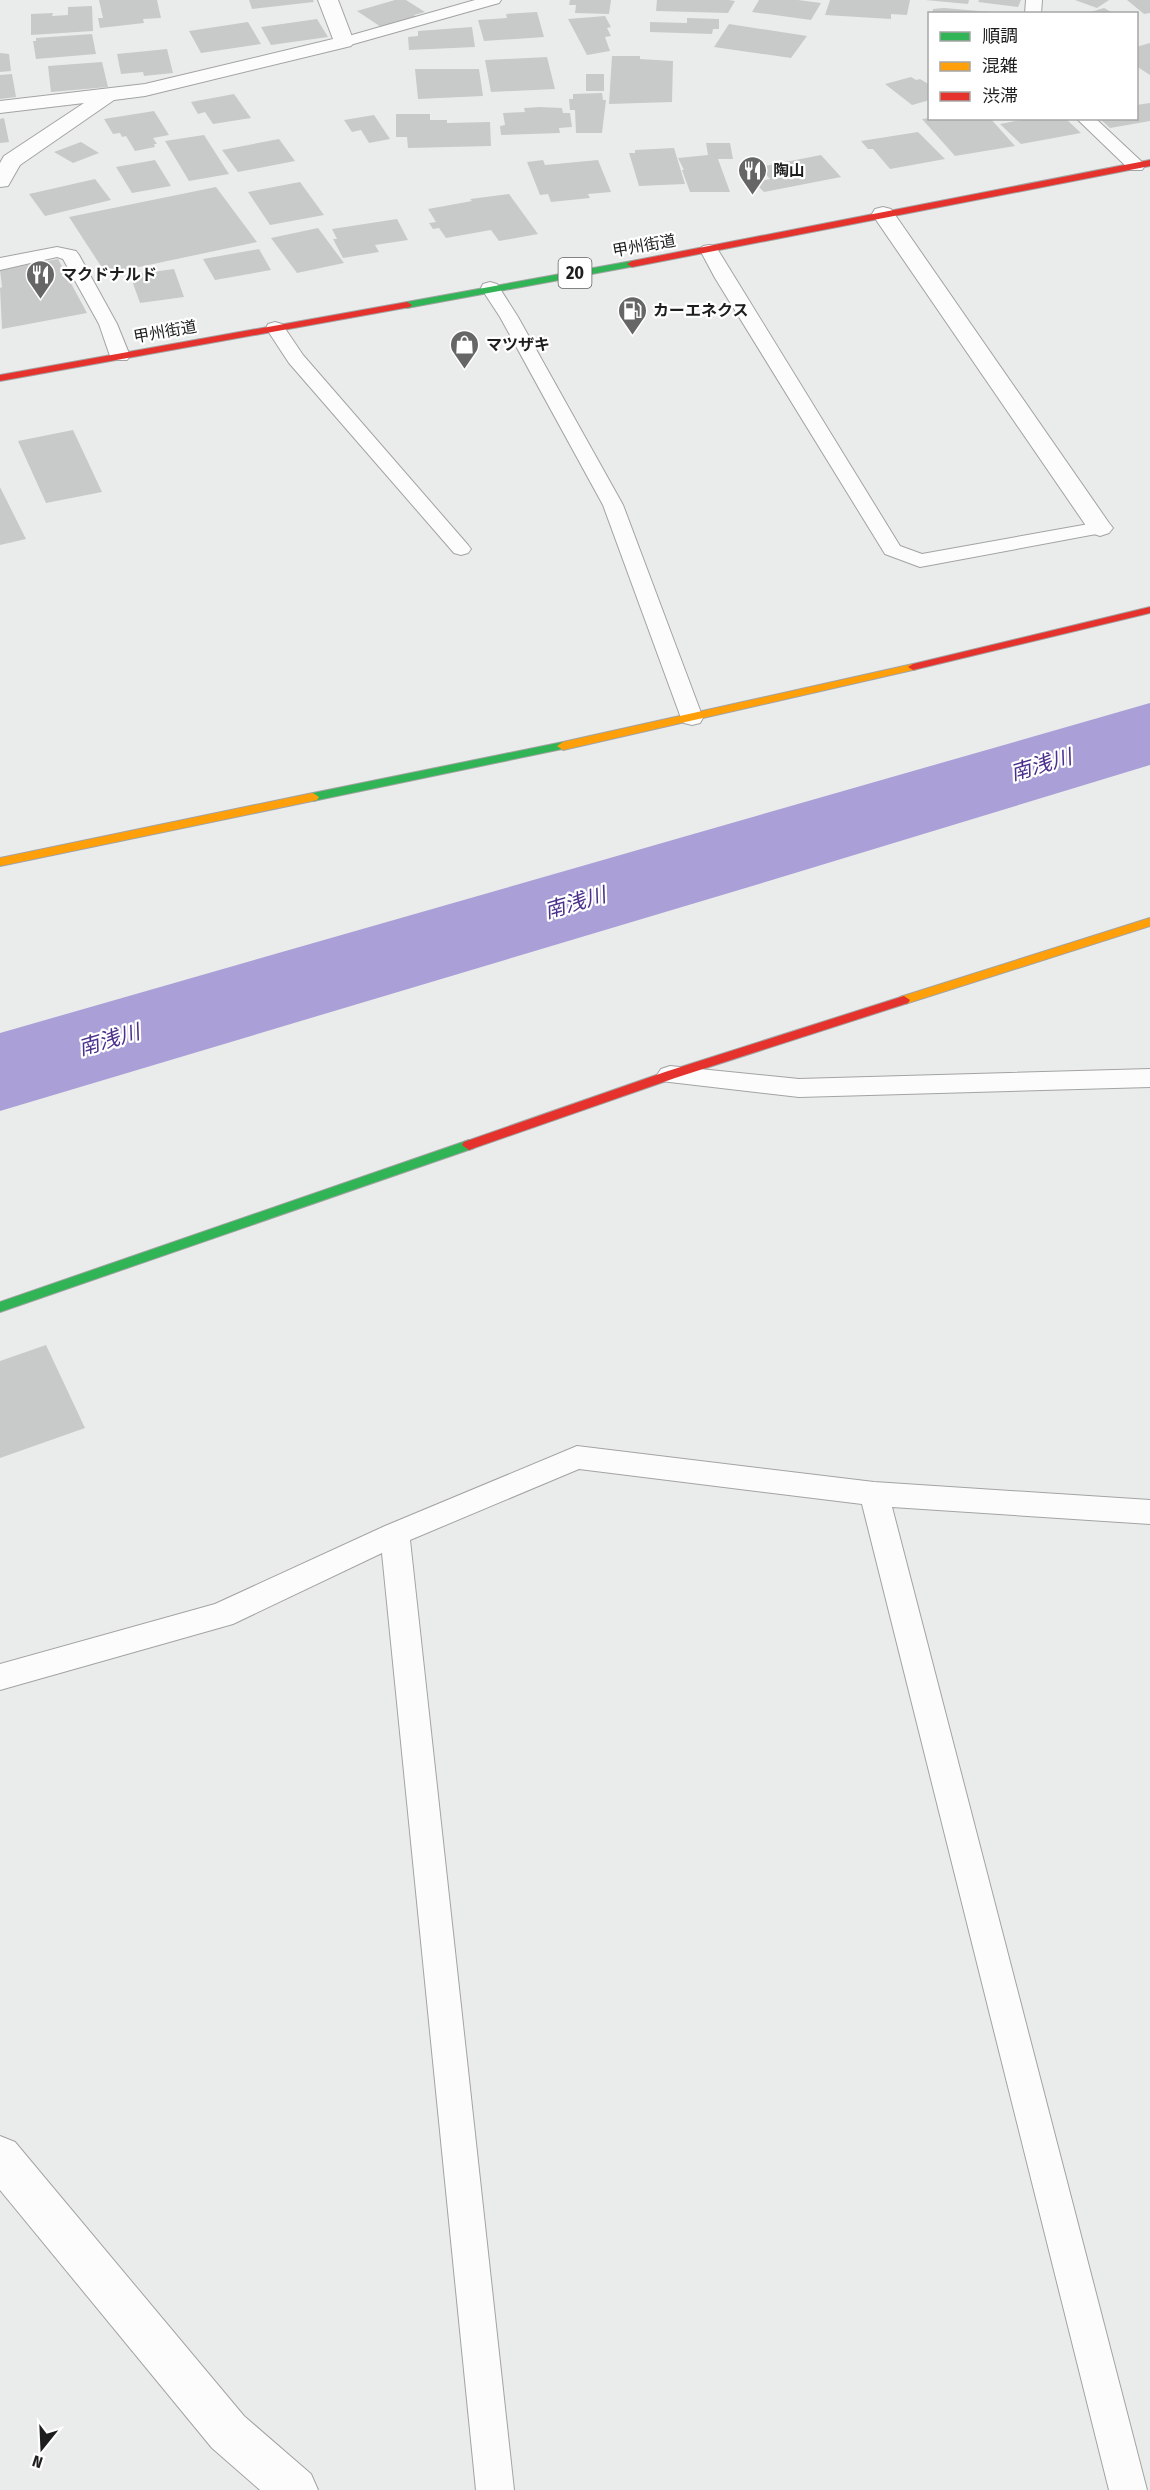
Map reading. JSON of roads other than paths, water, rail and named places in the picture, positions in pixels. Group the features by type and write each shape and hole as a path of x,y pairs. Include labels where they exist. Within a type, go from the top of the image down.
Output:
{"main road":[{"name":"甲州街道","path":"0,378 710,250 1143,164"},
{"path":"0,862 111,837 226,816 562,747 931,663 1150,610"},
{"path":"0,1307 670,1075 1150,922"}],"street":[{"path":"0,107 111,95 173,84 344,42 328,0"},
{"path":"0,181 12,161 111,95"},
{"path":"883,214 1101,528"},
{"path":"0,2157 228,2432 295,2490"}],"lane":[{"path":"344,42 493,0"},
{"path":"1087,120 1143,164"},
{"path":"710,250 724,278 892,550 920,561 1101,528"},
{"path":"0,264 57,252 70,255 108,324 120,357"},
{"path":"490,288 509,317 613,506 692,718"},
{"path":"275,328 296,359 461,549"},
{"path":"670,1075 799,1088 1150,1078"},
{"path":"0,1677 222,1616 395,1534 577,1457 874,1494 1150,1512"},
{"path":"874,1494 1128,2490"},
{"path":"395,1534 495,2490"}],"waterway":[{"name":"南浅川","path":"0,1072 736,857 1150,733"}],"place":[{"name":"陶山","path":"752,196"},
{"name":"マクドナルド","path":"40,300"},
{"name":"カーエネクス","path":"632,336"},
{"name":"マツザキ","path":"465,370"}]}
